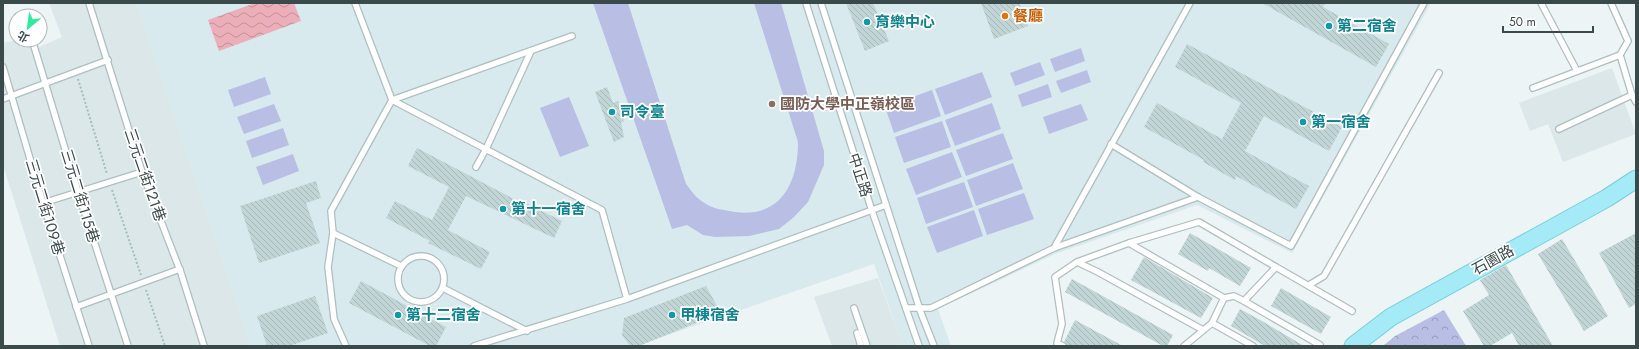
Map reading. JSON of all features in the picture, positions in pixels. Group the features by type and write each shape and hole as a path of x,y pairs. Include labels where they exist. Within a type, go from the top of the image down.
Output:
{"main road":[{"name":"石園路","path":"1353,346 1391,317 1607,198 1636,179"}],"lane":[{"name":"三元二街121巷","path":"89,3 142,172 180,269 204,346"},
{"path":"355,3 392,100 602,210 627,299"},
{"name":"中正路","path":"806,3 872,211 919,346"},
{"name":"中正路","path":"821,3 886,205 934,346"},
{"path":"1054,248 1190,3"},
{"path":"1111,144 1198,197 1291,246 1424,3"},
{"path":"1541,3 1577,71"},
{"path":"1533,88 1620,55 1628,41 1611,3"},
{"path":"346,346 334,319 328,267 333,233 331,211 392,100 572,36"},
{"name":"三元二街115巷","path":"35,48 78,192 128,346"},
{"path":"476,167 486,150 531,50"},
{"path":"1620,55 1632,95 1636,102"},
{"path":"3,99 108,60"},
{"name":"三元二街109巷","path":"3,67 43,203 88,346"},
{"path":"1309,285 1324,276 1439,73"},
{"path":"1559,129 1632,95"},
{"path":"43,203 142,172"},
{"path":"906,308 931,308 1054,248 1198,197"},
{"path":"474,346 627,299 886,205"},
{"path":"1063,346 1057,343 1062,324 1055,277 1077,262 1129,243 1199,222 1352,311"},
{"path":"333,233 401,266"},
{"path":"1129,243 1224,298 1234,296 1320,345"},
{"path":"424,255 436,260 444,271 443,288 437,296 425,302 412,300 401,292 397,279 401,266 410,257 424,255"},
{"path":"1077,262 1203,330"},
{"path":"1244,301 1276,268"},
{"path":"76,307 180,269"},
{"path":"443,288 526,331"},
{"path":"1184,346 1212,323 1224,298"},
{"path":"854,308 867,346"},
{"path":"1212,323 1253,346"},
{"path":"857,333 861,346"}],"path":[{"path":"75,72 165,346"}],"shaded area":[{"path":"49,3 136,3 251,346 60,346 3,165 3,43 8,42 8,48 48,48 48,43 62,37"},
{"name":"國防大學中正嶺校區","path":"136,3 1431,3 1292,253 1197,205 1055,254 938,309 951,346 903,346 874,264 636,346 251,346"},
{"path":"1612,68 1636,134 1563,162 1548,124 1530,131 1519,103"},
{"path":"878,278 903,346 832,346 814,297"}],"green space":[{"path":"593,3 628,3 686,184 698,198 710,206 735,212 751,212 764,209 775,203 784,195 795,171 798,142 754,3 781,3 824,151 824,165 808,202 794,217 779,229 749,236 715,237 703,235 687,225 672,229"},
{"path":"1081,48 1085,61 1055,72 1050,59"},
{"path":"1040,62 1045,75 1015,86 1010,73"},
{"path":"1087,70 1091,82 1061,93 1056,81"},
{"path":"982,72 992,97 945,115 935,89"},
{"path":"265,77 271,94 234,107 228,90"},
{"path":"1048,84 1052,97 1022,107 1018,95"},
{"path":"932,90 941,116 894,133 885,107"},
{"path":"569,97 589,146 560,157 540,108"},
{"path":"992,103 1001,129 955,146 945,120"},
{"path":"274,104 281,121 244,134 237,117"},
{"path":"1081,104 1088,120 1049,134 1043,117"},
{"path":"942,121 951,147 904,163 895,137"},
{"path":"283,128 289,145 252,158 246,141"},
{"path":"1003,133 1013,159 966,176 956,150"},
{"path":"952,152 962,177 916,195 906,169"},
{"path":"293,154 299,171 263,185 256,167"},
{"path":"1013,163 1023,189 976,206 967,180"},
{"path":"964,182 973,207 926,224 917,198"},
{"path":"1024,193 1034,219 987,235 978,209"},
{"path":"974,210 983,236 937,253 927,227"},
{"path":"1444,310 1466,346 1383,346 1395,336"}],"water":[{"path":"255,3 294,3 301,21 219,51 208,20"}],"building":[{"name":"育樂中心","path":"846,3 873,3 889,41 865,51"},
{"name":"餐廳","path":"981,3 1019,3 1028,26 994,39"},
{"name":"第二宿舍","path":"1262,3 1325,3 1323,7 1389,44 1376,67"},
{"name":"第一宿舍","path":"1187,44 1342,127 1329,151 1264,116 1245,151 1309,186 1296,209 1236,176 1235,180 1203,162 1204,160 1144,127 1157,103 1222,139 1241,103 1175,67"},
{"name":"司令臺","path":"607,87 613,103 618,101 624,122 621,122 624,137 614,142 595,92"},
{"name":"第十一宿舍","path":"417,148 525,205 526,203 562,221 554,238 466,196 448,230 490,252 481,269 428,243 430,241 386,218 395,201 432,220 449,187 408,166"},
{"path":"316,181 321,198 306,203 320,243 259,263 240,206"},
{"path":"1190,233 1251,268 1240,286 1209,268 1208,271 1178,254"},
{"path":"1636,233 1636,304 1629,308 1599,253"},
{"path":"1562,239 1608,316 1584,331 1538,254"},
{"path":"1144,257 1213,298 1201,318 1131,280"},
{"path":"1506,265 1553,346 1519,346 1512,333 1490,346 1484,346 1463,311 1489,295 1480,280"},
{"path":"1072,279 1173,335 1167,346 1163,346 1065,292"},
{"name":"第十二宿舍","path":"361,281 446,327 436,346 430,346 349,303"},
{"name":"甲棟宿舍","path":"706,286 721,313 639,346 630,346 622,335 624,318"},
{"path":"1281,288 1331,317 1321,334 1271,306"},
{"path":"315,296 328,333 289,346 267,346 257,316"},
{"path":"1240,309 1304,346 1265,346 1231,326"},
{"path":"1075,320 1123,346 1067,346 1064,342"}],"place":[{"name":"餐廳","path":"1005,16"},
{"name":"育樂中心","path":"867,22"},
{"name":"第二宿舍","path":"1329,26"},
{"name":"國防大學中正嶺校區","path":"772,104"},
{"name":"司令臺","path":"612,112"},
{"name":"第一宿舍","path":"1303,122"},
{"name":"第十一宿舍","path":"503,209"},
{"name":"第十二宿舍","path":"398,315"},
{"name":"甲棟宿舍","path":"672,315"}]}
